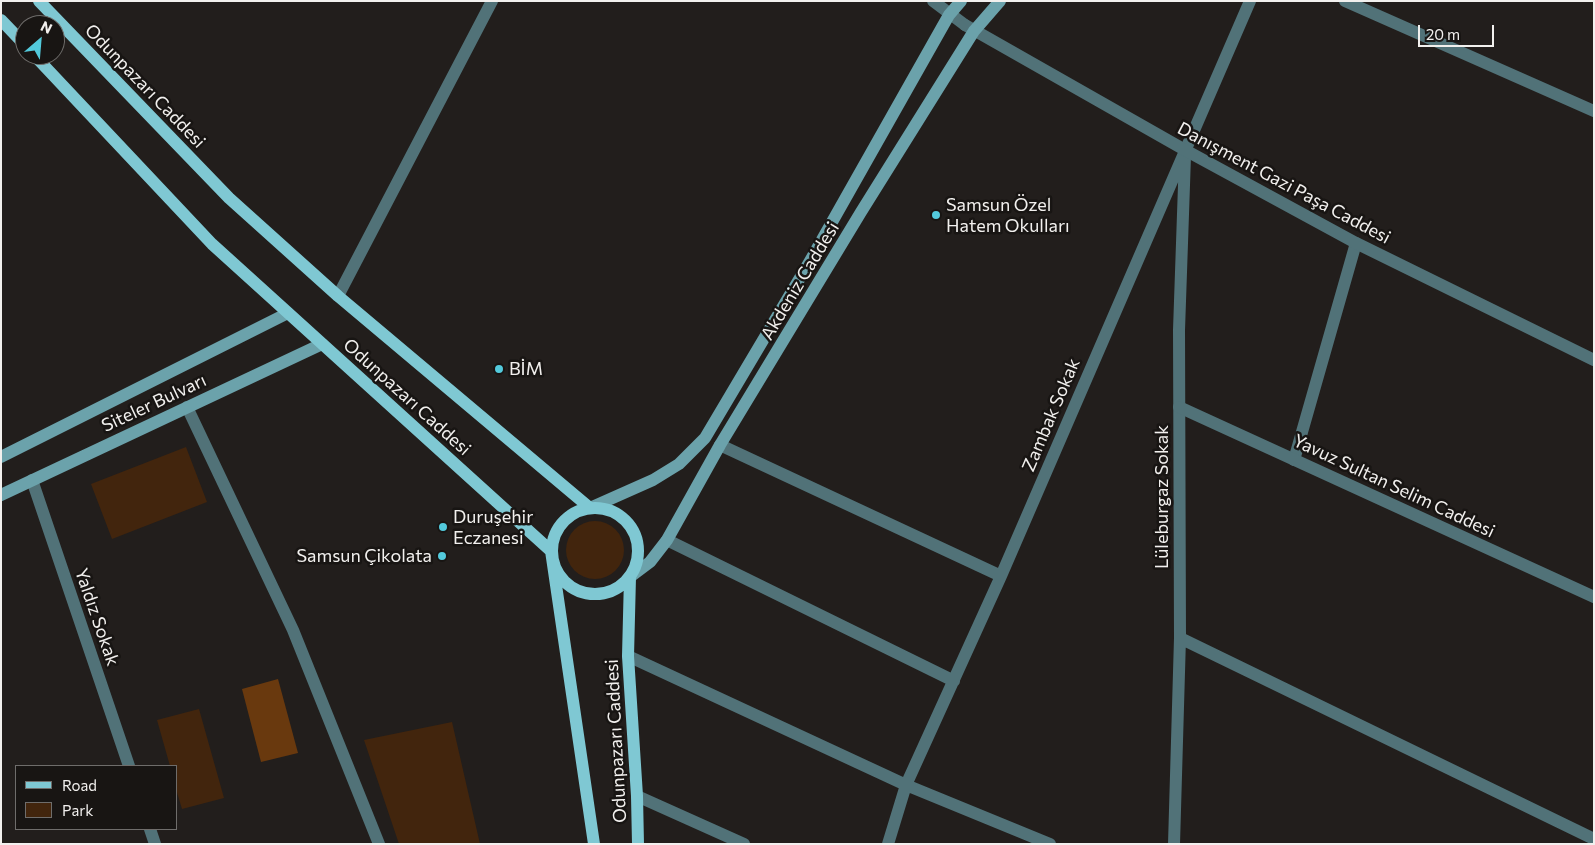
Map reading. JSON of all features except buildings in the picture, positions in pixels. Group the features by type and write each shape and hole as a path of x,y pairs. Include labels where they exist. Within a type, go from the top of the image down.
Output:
{"main road":[{"name":"Odunpazarı Caddesi","path":"40,1 229,198 338,296 590,508"},
{"name":"Akdeniz Caddesi","path":"590,508 653,480 679,464 705,438 810,261 949,14 961,1"},
{"name":"Akdeniz Caddesi","path":"630,577 650,562 667,540 720,445 861,212 969,28 1000,1"},
{"path":"1,20 15,35"},
{"name":"Odunpazarı Caddesi","path":"43,65 212,244 552,551 594,844"},
{"name":"Siteler Bulvarı","path":"1,457 288,313"},
{"name":"Siteler Bulvarı","path":"1,495 322,344"},
{"path":"590,508 604,509 617,514 628,524 635,536 638,550 636,564 630,577 617,589 599,594 581,592 566,583 555,568 552,551 554,536 562,522 575,513 590,508"},
{"name":"Odunpazarı Caddesi","path":"630,577 628,656 637,796 638,844"}],"street":[{"path":"338,296 492,1"},
{"name":"Danışment Gazi Paşa Caddesi","path":"933,1 969,28 1185,150 1356,243 1594,360"},
{"path":"1344,1 1594,110"},
{"name":"Zambak Sokak","path":"888,844 906,785 1001,576 1249,3"},
{"name":"Lüleburgaz Sokak","path":"1174,844 1180,638 1179,330 1185,150"},
{"path":"1294,460 1356,243"},
{"name":"Yavuz Sultan Selim Caddesi","path":"1179,406 1594,597"},
{"path":"187,408 293,630 379,844"},
{"path":"720,445 1001,576"},
{"name":"Yaldız Sokak","path":"32,480 129,765"},
{"path":"667,540 954,681"},
{"path":"1180,638 1594,839"},
{"path":"628,656 906,785 1050,844"},
{"path":"637,796 744,844"},
{"path":"150,830 155,844"}],"green space":[{"path":"186,447 207,502 112,539 91,484"},
{"path":"595,521 606,523 619,534 624,550 622,561 611,574 595,579 584,577 571,566 566,550 568,539 579,526"},
{"path":"199,709 224,798 182,809 178,796 178,765 170,765 157,720"},
{"path":"452,722 480,844 399,844 364,740"}],"shaded area":[{"path":"278,679 298,753 261,762 242,689"}],"place":[{"name":"Samsun Özel Hatem Okulları","path":"936,215"},
{"name":"BİM","path":"499,369"},
{"name":"Duruşehir Eczanesi","path":"443,527"},
{"name":"Samsun Çikolata","path":"442,556"}]}
